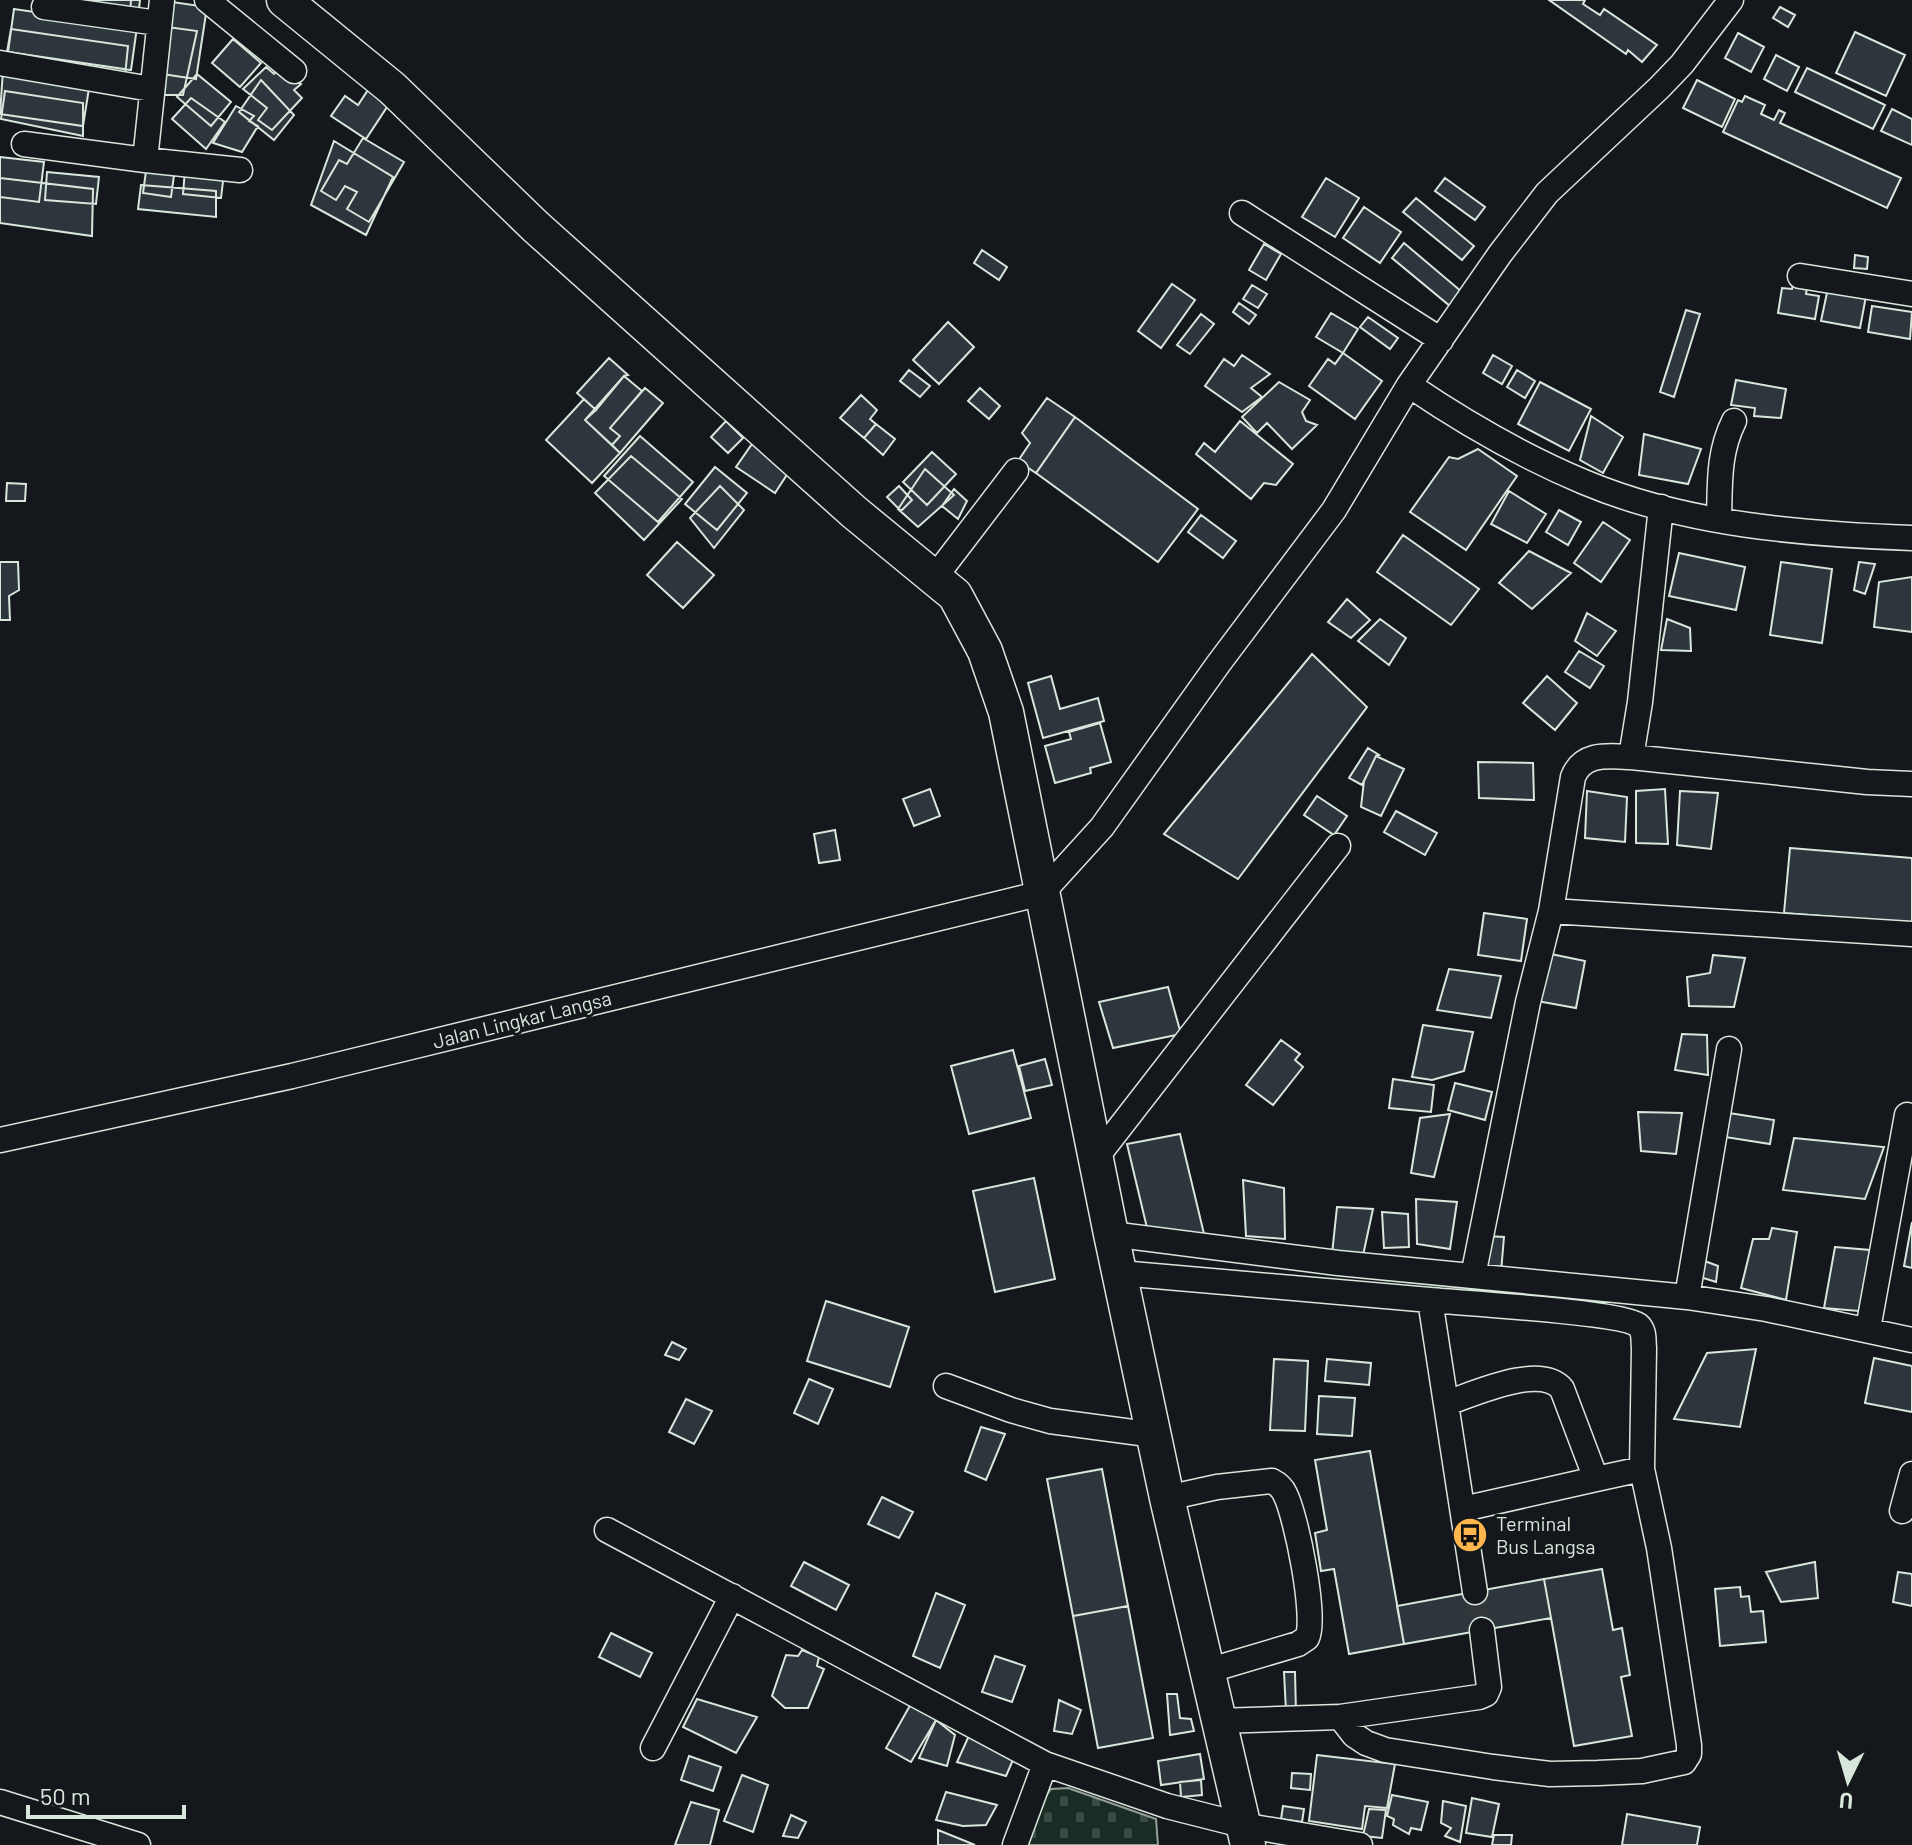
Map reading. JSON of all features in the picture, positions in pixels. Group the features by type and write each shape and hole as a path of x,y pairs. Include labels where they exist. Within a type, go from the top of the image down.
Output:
{"highway":[{"path":"284,0 392,88 536,227 854,512 955,595 985,651 997,679 1023,787 1111,1234 1167,1498 1245,1835"}],"street":[{"path":"207,0 294,71"},
{"path":"1042,893 1102,827 1219,663 1334,510 1409,385 1547,193 1682,64 1731,0"},
{"path":"44,7 160,12 145,160"},
{"path":"0,63 151,89"},
{"path":"24,144 240,170"},
{"path":"1242,213 1441,340"},
{"path":"1800,276 1912,294"},
{"path":"1409,385 1466,424 1531,459 1587,484 1661,507 1719,519 1834,535 1912,538"},
{"path":"1719,519 1720,461 1734,421"},
{"path":"935,577 1016,471"},
{"path":"1631,757 1661,507"},
{"path":"1473,1276 1528,1002 1551,911 1575,771 1592,758 1631,757 1912,784"},
{"path":"1096,1158 1338,846"},
{"name":"Jalan Lingkar Langsa","path":"0,1140 308,1072 1042,893"},
{"path":"1551,911 1912,934"},
{"path":"1687,1297 1729,1049"},
{"path":"1868,1329 1907,1115"},
{"path":"1111,1234 1338,1263 1687,1297 1766,1309 1912,1340"},
{"path":"1120,1273 1592,1315 1637,1325 1643,1331 1642,1469 1659,1548 1689,1745 1689,1754 1684,1762 1642,1771 1574,1774 1493,1767 1375,1746 1354,1735 1340,1717"},
{"path":"1430,1300 1475,1592"},
{"path":"1447,1403 1531,1378 1556,1383 1562,1389 1596,1479"},
{"path":"946,1386 1050,1421 1155,1435"},
{"path":"1463,1509 1642,1469"},
{"path":"1902,1511 1912,1474"},
{"path":"1167,1498 1217,1487 1272,1481 1284,1491 1296,1528 1311,1616 1312,1626 1307,1638 1298,1644 1207,1671"},
{"path":"607,1530 1045,1764 1245,1835 1360,1845"},
{"path":"653,1748 732,1596"},
{"path":"1218,1721 1340,1717 1483,1696 1489,1687 1482,1630"},
{"path":"1015,1845 1045,1764"},
{"path":"0,1802 104,1840 138,1845"}],"green space":[{"path":"1068,1788 1156,1819 1158,1845 1026,1845 1043,1800 1051,1789"}],"building":[{"path":"38,0 131,0 130,13"},
{"path":"72,0 140,0 139,9"},
{"path":"1549,0 1585,0 1583,4 1600,15 1604,9 1657,45 1642,62"},
{"path":"172,2 207,7 196,79 162,74"},
{"path":"1780,7 1795,15 1788,27 1773,18"},
{"path":"14,9 137,27 131,70 8,52"},
{"path":"160,26 197,31 183,95 157,95"},
{"path":"11,29 128,46 125,76 6,58"},
{"path":"1855,32 1905,55 1886,96 1836,73"},
{"path":"1738,33 1764,47 1751,72 1725,58"},
{"path":"233,39 261,63 240,87 212,63"},
{"path":"1776,55 1799,67 1787,91 1764,79"},
{"path":"266,67 274,74 279,69 301,84 294,90 302,98 272,130 258,120 267,108 243,89"},
{"path":"1807,68 1885,105 1873,129 1795,92"},
{"path":"3,70 90,82 83,126 0,114"},
{"path":"197,74 231,102 211,126 177,97"},
{"path":"261,80 294,115 274,140 239,112"},
{"path":"1697,80 1735,99 1722,127 1683,108"},
{"path":"368,90 389,104 366,139 331,116 345,96 358,105"},
{"path":"5,91 83,103 83,136 1,119"},
{"path":"1745,96 1765,105 1761,114 1774,120 1779,110 1785,113 1780,123 1901,178 1887,208 1723,132 1738,100 1742,102"},
{"path":"191,98 225,122 206,149 172,119"},
{"path":"236,106 254,116 249,121 258,126 242,152 213,143"},
{"path":"1892,109 1912,119 1912,145 1881,131"},
{"path":"363,138 404,162 369,222 347,209 357,192 345,186 336,200 321,191 339,160 347,164"},
{"path":"334,141 393,177 366,235 311,205"},
{"path":"0,157 44,162 39,202 0,197"},
{"path":"147,164 175,168 171,197 143,193"},
{"path":"185,170 224,173 221,198 183,194"},
{"path":"47,172 99,177 96,204 45,200"},
{"path":"0,178 93,189 92,236 0,223"},
{"path":"1326,178 1359,198 1335,237 1302,217"},
{"path":"1445,178 1485,207 1475,220 1435,191"},
{"path":"141,185 216,191 216,217 138,209"},
{"path":"1416,198 1474,246 1462,260 1403,212"},
{"path":"1364,207 1401,232 1380,263 1343,238"},
{"path":"1404,243 1462,292 1450,306 1392,258"},
{"path":"1264,244 1281,254 1266,280 1249,270"},
{"path":"982,250 1007,267 999,280 974,263"},
{"path":"1855,255 1868,257 1867,269 1854,268"},
{"path":"1794,280 1808,282 1806,294 1819,296 1815,319 1778,313 1782,288 1792,289"},
{"path":"1172,284 1195,300 1161,348 1138,331"},
{"path":"1252,285 1267,294 1258,308 1243,299"},
{"path":"1828,288 1866,296 1860,328 1821,321"},
{"path":"1239,303 1256,315 1249,324 1233,312"},
{"path":"1872,306 1912,312 1910,339 1868,332"},
{"path":"1686,310 1700,314 1674,397 1660,392"},
{"path":"1331,313 1358,329 1343,353 1316,337"},
{"path":"1201,314 1214,324 1190,354 1177,345"},
{"path":"1368,317 1398,338 1390,349 1360,327"},
{"path":"948,322 974,347 939,384 913,360"},
{"path":"1343,353 1382,381 1355,419 1309,386 1328,359 1335,364"},
{"path":"1242,355 1270,374 1251,388 1262,397 1242,412 1205,386 1224,359 1234,366"},
{"path":"1493,355 1512,366 1502,384 1483,373"},
{"path":"609,358 628,375 596,410 577,393"},
{"path":"909,370 930,386 920,397 900,381"},
{"path":"1517,370 1535,381 1525,398 1507,387"},
{"path":"624,376 642,391 610,428 620,436 612,445 585,420"},
{"path":"1736,380 1786,389 1781,418 1754,416 1755,408 1731,405"},
{"path":"1279,382 1310,400 1302,412 1306,421 1317,425 1292,449 1267,423 1257,433 1242,417"},
{"path":"1540,382 1591,409 1569,451 1518,424"},
{"path":"645,388 663,403 620,453 612,445 620,436 610,428"},
{"path":"980,388 1000,406 989,419 968,401"},
{"path":"861,395 877,410 870,419 876,424 864,438 840,418"},
{"path":"1047,398 1075,417 1036,473 1018,461 1030,443 1022,433"},
{"path":"584,399 596,410 585,420 620,453 592,483 546,440"},
{"path":"1591,416 1623,437 1603,473 1580,460"},
{"path":"1075,417 1198,509 1158,562 1036,473"},
{"path":"726,421 743,438 728,453 711,437"},
{"path":"1240,421 1293,464 1276,485 1264,483 1251,499 1196,454 1204,443 1215,452"},
{"path":"876,424 895,439 883,455 864,438"},
{"path":"1644,434 1701,449 1688,484 1639,475"},
{"path":"640,436 693,482 658,522 604,476"},
{"path":"752,444 790,470 775,493 736,467"},
{"path":"1478,449 1517,476 1466,550 1410,512 1449,457 1458,459"},
{"path":"932,452 956,474 927,505 903,482"},
{"path":"631,456 682,499 644,540 595,493"},
{"path":"715,467 747,493 717,530 685,504"},
{"path":"925,469 954,495 918,527 898,509"},
{"path":"7,483 26,484 25,501 6,501"},
{"path":"720,486 744,510 714,548 690,518"},
{"path":"899,486 912,500 901,511 887,497"},
{"path":"954,489 967,501 958,519 942,506"},
{"path":"1509,491 1546,514 1527,543 1491,524"},
{"path":"1559,510 1581,522 1568,545 1546,532"},
{"path":"1201,515 1236,541 1223,558 1188,532"},
{"path":"1603,522 1630,540 1601,582 1574,563"},
{"path":"1403,535 1479,589 1451,625 1377,572"},
{"path":"677,542 714,575 683,608 647,575"},
{"path":"1529,551 1571,573 1532,609 1499,583"},
{"path":"1679,553 1745,567 1736,610 1669,596"},
{"path":"0,562 18,562 19,590 9,596 10,620 0,620"},
{"path":"1781,562 1832,569 1822,643 1770,635"},
{"path":"1859,562 1875,564 1865,594 1854,590"},
{"path":"1912,577 1912,632 1874,627 1879,582"},
{"path":"1347,599 1370,620 1351,638 1328,622"},
{"path":"1587,613 1616,631 1597,656 1575,641"},
{"path":"1380,619 1406,638 1389,665 1358,641"},
{"path":"1667,619 1690,628 1691,651 1661,650"},
{"path":"1579,651 1604,666 1590,688 1565,672"},
{"path":"1312,654 1367,707 1238,879 1164,834"},
{"path":"1051,676 1060,709 1098,698 1104,721 1043,738 1028,683"},
{"path":"1547,676 1577,703 1555,730 1523,703"},
{"path":"1100,723 1111,762 1090,768 1091,773 1055,783 1045,746 1071,739 1069,732"},
{"path":"1368,748 1379,755 1362,785 1349,778"},
{"path":"1376,756 1404,769 1381,816 1361,807 1364,781"},
{"path":"1478,762 1533,763 1534,800 1479,798"},
{"path":"930,789 940,816 914,826 903,799"},
{"path":"1665,789 1668,844 1636,843 1636,791"},
{"path":"1587,791 1627,797 1625,842 1585,838"},
{"path":"1680,791 1718,793 1711,849 1677,845"},
{"path":"1317,796 1347,816 1334,835 1304,815"},
{"path":"1396,811 1437,833 1425,855 1384,832"},
{"path":"835,830 840,860 819,863 814,834"},
{"path":"1790,848 1912,858 1912,923 1784,913"},
{"path":"1484,913 1527,919 1521,961 1478,955"},
{"path":"1546,953 1585,961 1576,1008 1537,1001"},
{"path":"1713,955 1745,958 1734,1007 1689,1006 1687,977 1710,973"},
{"path":"1449,969 1501,976 1491,1018 1437,1010"},
{"path":"1168,987 1181,1034 1113,1048 1099,1002"},
{"path":"1423,1025 1473,1032 1464,1071 1432,1080 1412,1077"},
{"path":"1682,1034 1707,1035 1708,1075 1675,1070"},
{"path":"1281,1040 1300,1054 1295,1060 1303,1067 1273,1105 1246,1085"},
{"path":"1013,1050 1031,1118 969,1134 951,1066"},
{"path":"1045,1059 1052,1085 1025,1091 1019,1066"},
{"path":"1393,1079 1434,1085 1431,1112 1389,1108"},
{"path":"1455,1083 1492,1092 1485,1120 1448,1110"},
{"path":"1638,1112 1682,1113 1676,1154 1641,1151"},
{"path":"1729,1113 1774,1120 1770,1144 1725,1137"},
{"path":"1450,1114 1434,1177 1411,1173 1420,1118"},
{"path":"1180,1134 1205,1238 1147,1228 1127,1144"},
{"path":"1794,1138 1884,1147 1865,1199 1783,1190"},
{"path":"1034,1178 1055,1279 995,1292 973,1191"},
{"path":"1243,1180 1284,1188 1285,1239 1246,1236"},
{"path":"1416,1199 1457,1202 1450,1249 1417,1244"},
{"path":"1337,1207 1373,1209 1362,1260 1332,1254"},
{"path":"1382,1212 1408,1214 1409,1247 1384,1248"},
{"path":"1912,1222 1912,1268 1904,1266"},
{"path":"1772,1228 1797,1232 1786,1300 1741,1288 1753,1239 1769,1239"},
{"path":"1487,1236 1504,1237 1501,1272 1483,1266"},
{"path":"1835,1247 1870,1250 1859,1311 1824,1308"},
{"path":"1702,1260 1718,1266 1716,1282 1697,1276"},
{"path":"826,1301 909,1327 890,1387 807,1361"},
{"path":"672,1342 686,1349 679,1360 665,1355"},
{"path":"1756,1349 1740,1427 1674,1419 1707,1353"},
{"path":"1874,1358 1912,1366 1912,1412 1865,1403"},
{"path":"1274,1359 1308,1361 1305,1431 1270,1430"},
{"path":"1327,1359 1371,1363 1369,1385 1325,1381"},
{"path":"809,1379 833,1389 818,1424 794,1413"},
{"path":"1319,1396 1355,1398 1352,1436 1317,1434"},
{"path":"686,1399 712,1411 694,1444 669,1432"},
{"path":"981,1427 1005,1434 986,1480 965,1471"},
{"path":"1370,1451 1404,1644 1349,1654 1334,1569 1321,1571 1315,1533 1327,1530 1315,1460"},
{"path":"1102,1469 1128,1606 1073,1616 1047,1479"},
{"path":"882,1497 913,1512 899,1538 868,1524"},
{"path":"804,1562 849,1585 836,1610 791,1586"},
{"path":"1815,1562 1818,1598 1781,1602 1766,1572"},
{"path":"1602,1569 1613,1630 1622,1628 1630,1675 1621,1677 1632,1736 1574,1746 1544,1579"},
{"path":"1898,1572 1912,1574 1912,1606 1893,1602"},
{"path":"1544,1579 1551,1618 1404,1644 1397,1606"},
{"path":"1740,1587 1741,1597 1749,1596 1751,1612 1763,1611 1766,1642 1720,1646 1715,1589"},
{"path":"936,1593 965,1605 940,1668 913,1656"},
{"path":"1128,1606 1153,1738 1098,1748 1073,1616"},
{"path":"611,1633 652,1653 640,1677 599,1657"},
{"path":"802,1650 819,1657 817,1666 824,1669 808,1708 785,1708 772,1696 786,1655 798,1656"},
{"path":"995,1656 1025,1666 1012,1702 982,1692"},
{"path":"1284,1672 1295,1672 1296,1713 1286,1711"},
{"path":"1167,1694 1177,1694 1180,1718 1191,1719 1194,1731 1170,1735"},
{"path":"697,1699 757,1717 736,1753 683,1727"},
{"path":"1059,1700 1081,1710 1072,1734 1054,1731"},
{"path":"912,1702 936,1720 911,1762 886,1748"},
{"path":"936,1720 955,1735 947,1766 919,1758"},
{"path":"972,1729 1016,1753 1006,1776 957,1762"},
{"path":"1200,1754 1204,1779 1161,1785 1158,1761"},
{"path":"1317,1755 1395,1764 1387,1808 1365,1806 1362,1829 1309,1821"},
{"path":"689,1756 721,1767 713,1791 681,1780"},
{"path":"1292,1773 1311,1774 1310,1790 1291,1788"},
{"path":"742,1775 768,1785 753,1832 724,1821"},
{"path":"1201,1780 1202,1795 1181,1797 1180,1782"},
{"path":"946,1792 997,1805 986,1825 963,1826 936,1820"},
{"path":"1392,1795 1428,1802 1421,1830 1411,1828 1409,1834 1393,1825 1394,1819 1387,1816"},
{"path":"1472,1798 1499,1804 1492,1837 1466,1833"},
{"path":"1443,1801 1466,1806 1460,1842 1445,1836 1451,1828 1441,1823"},
{"path":"691,1802 719,1810 710,1845 675,1845"},
{"path":"1283,1806 1304,1809 1302,1822 1281,1819"},
{"path":"1369,1809 1386,1810 1382,1838 1363,1836"},
{"path":"1627,1814 1700,1827 1697,1845 1622,1845"},
{"path":"791,1815 806,1822 798,1838 783,1836"},
{"path":"938,1830 975,1845 938,1845"},
{"path":"1494,1835 1512,1835 1511,1845 1492,1845"}],"tunnel":[{"path":"1475,1592 1482,1630"}],"place":[{"name":"Terminal Bus Langsa","path":"1470,1535"}]}
